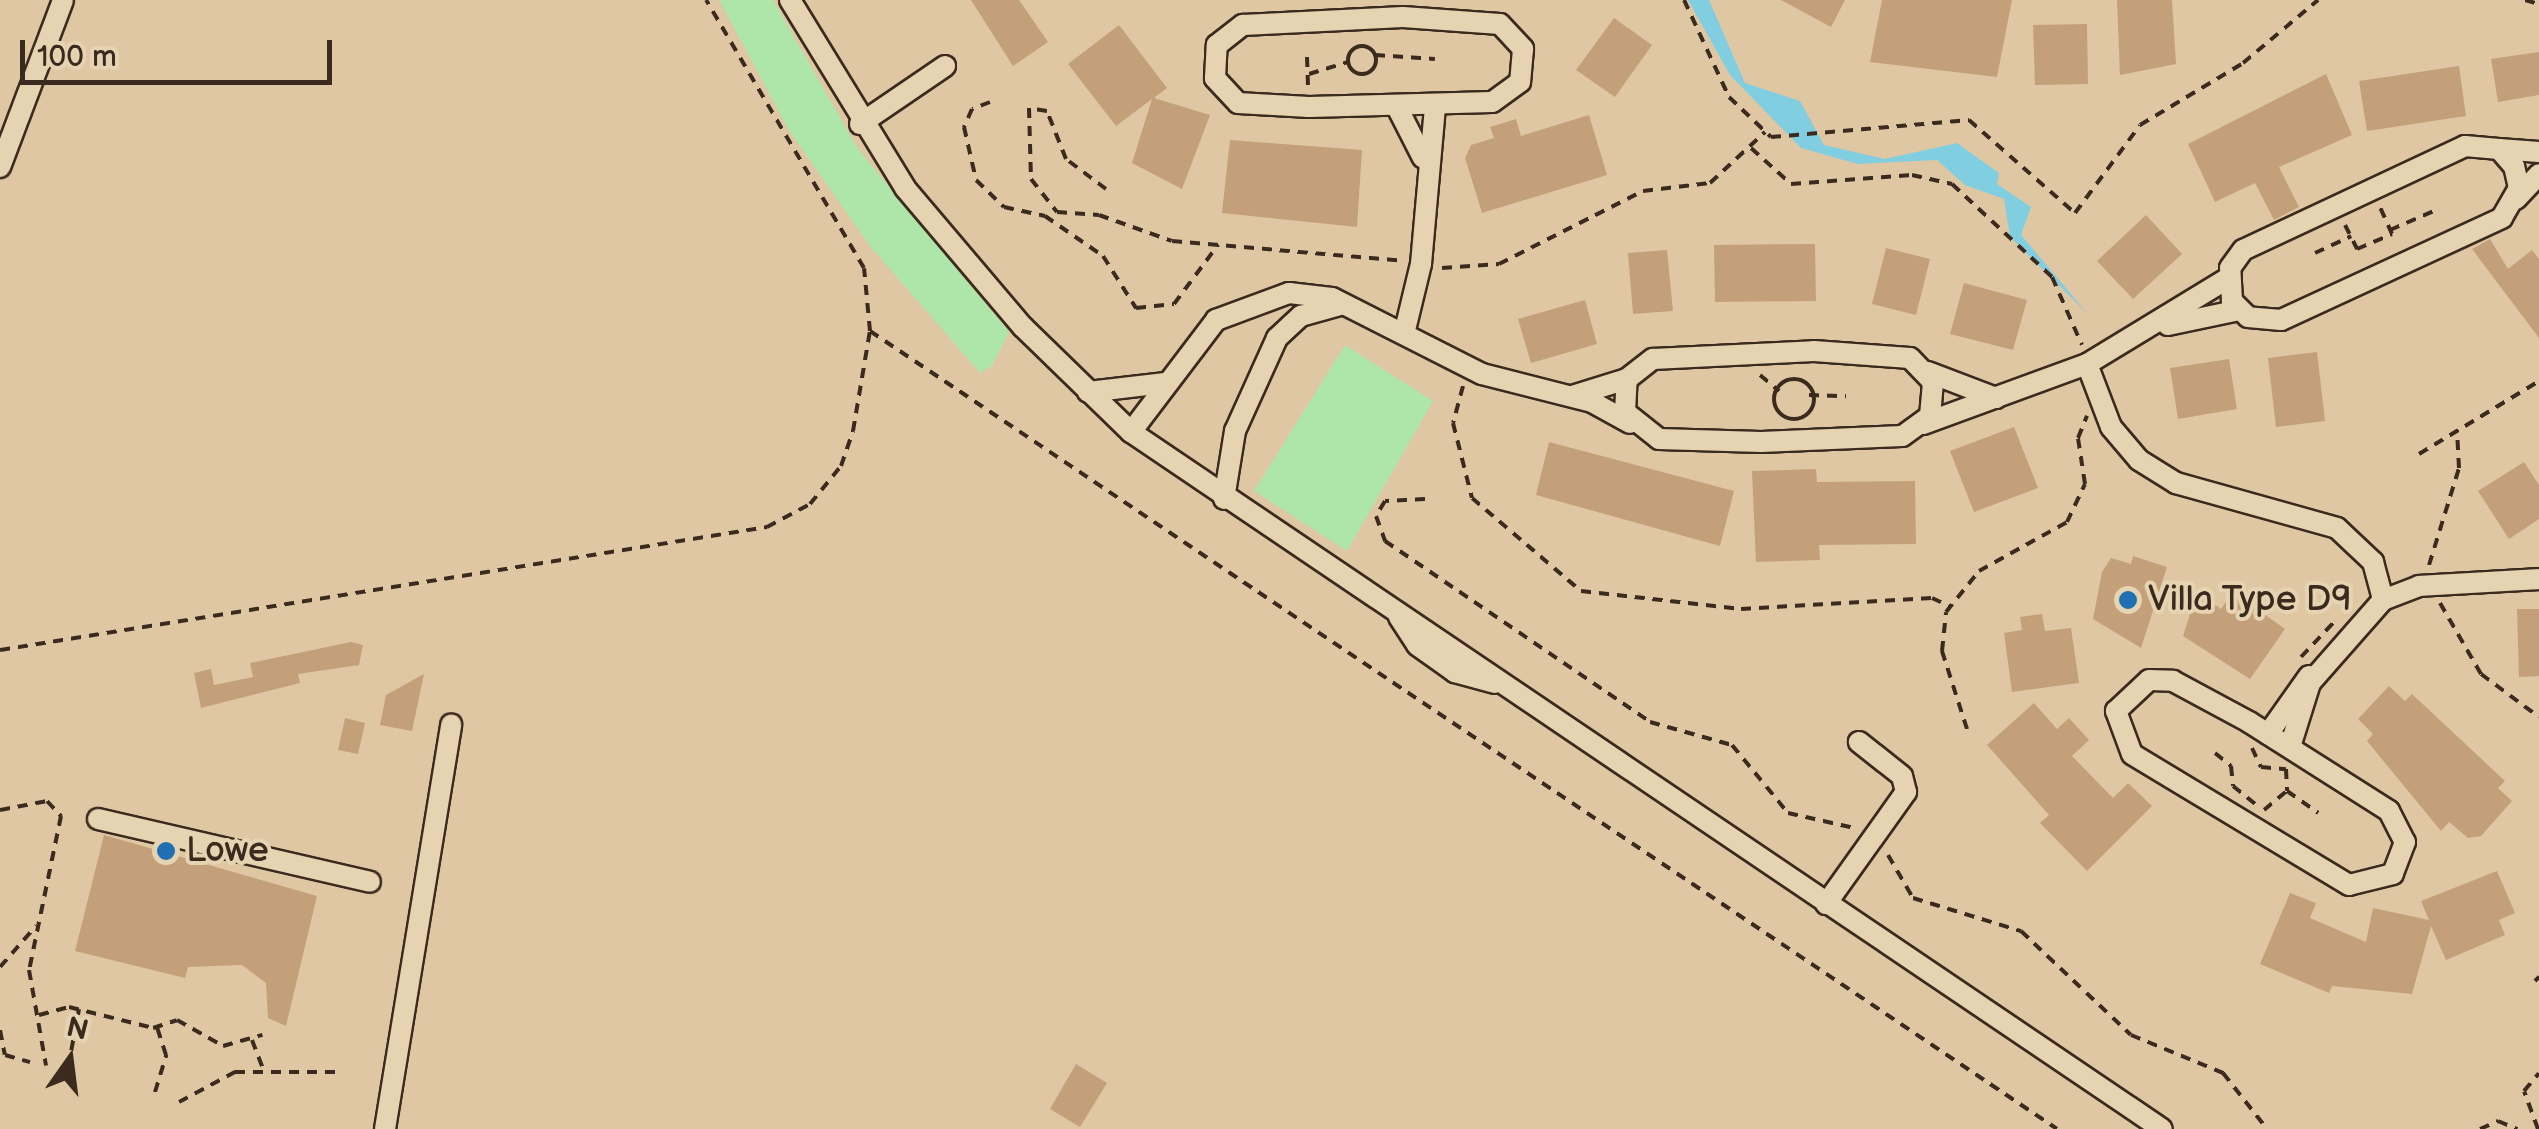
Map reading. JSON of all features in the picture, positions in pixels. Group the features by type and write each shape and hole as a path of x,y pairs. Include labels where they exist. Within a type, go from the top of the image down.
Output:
{"street":[{"path":"0,167 63,0"},
{"path":"790,0 860,124 962,259 1088,392 1132,432 1398,616 1474,658 1495,683 2162,1129"},
{"path":"1403,17 1488,22 1518,38 1525,60 1513,91 1492,102 1434,106 1309,107 1228,97 1212,67 1224,36 1243,25 1403,17"},
{"path":"860,124 945,66"},
{"path":"1405,330 1421,264 1424,162 1434,106"},
{"path":"1397,107 1424,162"},
{"path":"1132,432 1165,382 1216,320 1268,296 1352,306 1405,330 1482,374 1572,396 1659,439 1761,442 1902,436 1923,424 2087,364 2228,279 2243,250 2370,183 2465,146 2539,152"},
{"path":"2499,149 2514,166 2516,199"},
{"path":"2138,334 2239,310 2281,320 2451,245 2502,218 2539,174"},
{"path":"2228,279 2239,310"},
{"path":"1268,296 1287,326"},
{"path":"1224,499 1235,430 1287,326 1318,308 1352,306"},
{"path":"1572,396 1627,380 1653,359 1774,351 1899,355 1928,372 1996,398"},
{"path":"2087,364 2118,436 2156,473 2351,536 2373,562 2383,600"},
{"path":"1923,424 1936,394 1928,372"},
{"path":"1627,380 1630,423"},
{"path":"1088,392 1165,382"},
{"path":"2268,734 2289,695 2322,666 2383,600 2434,584 2535,577"},
{"path":"2290,747 2322,666"},
{"path":"2161,679 2290,747 2389,811 2405,842 2400,864 2384,881 2350,885 2251,832 2132,754 2116,711 2138,684 2161,679"},
{"path":"386,1129 451,724"},
{"path":"1826,904 1906,784 1859,742"},
{"path":"98,820 370,882"}],"path":[{"path":"0,650 784,520 841,466 870,330 866,278 848,229 706,0"},
{"path":"1684,0 1724,90 1764,132 1787,138 1978,122 2054,204 2075,213 2140,125 2244,63 2309,2 2318,0"},
{"path":"2524,0 2539,4"},
{"path":"1308,74 1348,62 1362,46 1375,55 1435,59"},
{"path":"1348,62 1367,73 1375,55"},
{"path":"1307,57 1309,107"},
{"path":"990,102 972,109 964,126 976,180 1004,206 1045,216 1103,256 1136,308 1174,304 1218,245"},
{"path":"1106,189 1066,160 1048,111 1030,108 1031,179 1048,206 1156,238 1421,264 1499,264 1643,191 1710,183 1764,132"},
{"path":"1750,147 1791,184 1912,175 1952,184 2052,277 2087,364"},
{"path":"2370,183 2390,230"},
{"path":"2326,204 2357,249 2434,211"},
{"path":"2315,252 2351,236"},
{"path":"870,330 2057,1129"},
{"path":"1785,378 1806,380 1810,395 1804,420 1783,419 1785,378"},
{"path":"2418,454 2458,434 2539,381"},
{"path":"1463,386 1453,423 1472,498 1581,591 1741,610 1932,598 1949,606"},
{"path":"1967,729 1942,651 1949,606 1979,571 2067,522 2084,484 2078,438 2090,412 2095,387"},
{"path":"1810,395 1846,396"},
{"path":"2090,412 2098,438"},
{"path":"2458,434 2458,468 2430,555 2434,584 2466,656 2539,717"},
{"path":"1425,498 1385,501 1376,516 1384,541 1650,722 1732,745 1788,814 1873,838 1913,898 2022,931 2131,1034 2223,1073 2267,1129"},
{"path":"2289,695 2302,655 2351,608"},
{"path":"2215,752 2261,812"},
{"path":"2251,832 2261,812 2287,791 2318,812"},
{"path":"0,810 47,801 61,816 29,970 46,1064"},
{"path":"0,967 39,922"},
{"path":"39,1015 79,1009 157,1027 177,1020 223,1046 262,1035"},
{"path":"68,1068 79,1009"},
{"path":"155,1092 166,1055 157,1027"},
{"path":"0,1030 6,1055 30,1062"},
{"path":"252,1040 263,1069"},
{"path":"179,1102 221,1077 263,1069 336,1072"},
{"path":"2538,1129 2524,1090 2539,1072"},
{"path":"2480,1129 2498,1121 2517,1129"}],"green space":[{"path":"719,0 773,0 858,149 1009,332 992,366 980,373 870,246 790,132"},
{"path":"1345,345 1433,401 1347,551 1254,491"}],"water":[{"path":"1688,0 1709,0 1745,83 1800,101 1824,145 1885,159 1957,143 1999,173 1997,184 2031,207 2021,235 2087,313 2010,237 2004,199 1965,185 1937,160 1858,164 1801,148 1730,75"}],"building":[{"path":"971,0 1019,0 1048,42 1013,66"},
{"path":"1781,0 1845,0 1831,27"},
{"path":"1882,0 2012,0 1997,77 1870,62"},
{"path":"2117,0 2172,0 2176,64 2120,75"},
{"path":"1614,18 1652,45 1615,97 1576,70"},
{"path":"2087,24 2088,84 2035,85 2033,25"},
{"path":"1119,25 1167,88 1154,98 1210,115 1182,189 1132,163 1152,99 1116,126 1068,64"},
{"path":"2539,52 2539,95 2498,102 2491,59"},
{"path":"2459,66 2466,116 2367,131 2359,81"},
{"path":"2326,74 2352,135 2279,167 2299,207 2274,220 2255,183 2215,202 2188,144"},
{"path":"1589,115 1607,175 1482,213 1465,158 1471,145 1494,138 1490,127 1516,119 1521,136"},
{"path":"1230,140 1362,150 1357,227 1222,213"},
{"path":"2146,215 2182,254 2133,299 2097,261"},
{"path":"2490,239 2508,269 2532,250 2539,259 2539,338 2472,249"},
{"path":"1815,244 1816,301 1715,302 1714,245"},
{"path":"1886,248 1930,259 1916,315 1872,304"},
{"path":"1667,250 1673,311 1633,314 1628,253"},
{"path":"1964,283 2027,300 2013,350 1950,334"},
{"path":"1585,300 1597,344 1531,363 1518,319"},
{"path":"2317,352 2325,421 2276,427 2268,358"},
{"path":"2229,359 2237,409 2178,419 2170,368"},
{"path":"2014,427 2038,488 1974,512 1950,451"},
{"path":"1549,442 1734,491 1720,546 1536,495"},
{"path":"2524,462 2539,485 2539,519 2509,539 2478,491"},
{"path":"1816,469 1817,482 1915,481 1916,544 1819,545 1820,560 1756,562 1752,471"},
{"name":"Villa Type D9","path":"2133,556 2167,567 2141,648 2093,619 2102,572 2111,558 2131,564"},
{"path":"2197,592 2221,609 2233,592 2285,629 2250,679 2183,636"},
{"path":"2517,609 2539,609 2539,676 2519,677"},
{"path":"2042,614 2045,631 2071,628 2079,683 2012,692 2004,633 2022,630 2020,617"},
{"path":"351,642 363,645 359,665 298,674 300,683 201,708 194,673 211,669 214,685 253,677 250,663"},
{"path":"424,674 412,731 380,725 386,695"},
{"path":"2389,686 2405,701 2412,694 2505,781 2498,788 2512,801 2481,836 2468,838 2449,822 2441,831 2367,741 2373,734 2358,719"},
{"path":"2034,703 2057,729 2069,718 2089,740 2072,756 2113,798 2128,783 2152,806 2087,871 2040,823 2049,815 1987,745"},
{"path":"345,718 365,723 358,754 338,750"},
{"path":"104,835 317,896 286,1026 268,1018 266,983 242,965 188,967 185,978 75,951"},
{"path":"2497,871 2515,913 2499,920 2505,935 2446,960 2431,926 2412,994 2332,986 2329,993 2260,964 2290,893 2316,903 2310,918 2366,942 2373,908 2429,920 2421,901"},
{"path":"1076,1064 1107,1083 1080,1127 1050,1109"}],"place":[{"name":"Villa Type D9","path":"2128,600"},
{"name":"Lowe","path":"166,851"}]}
